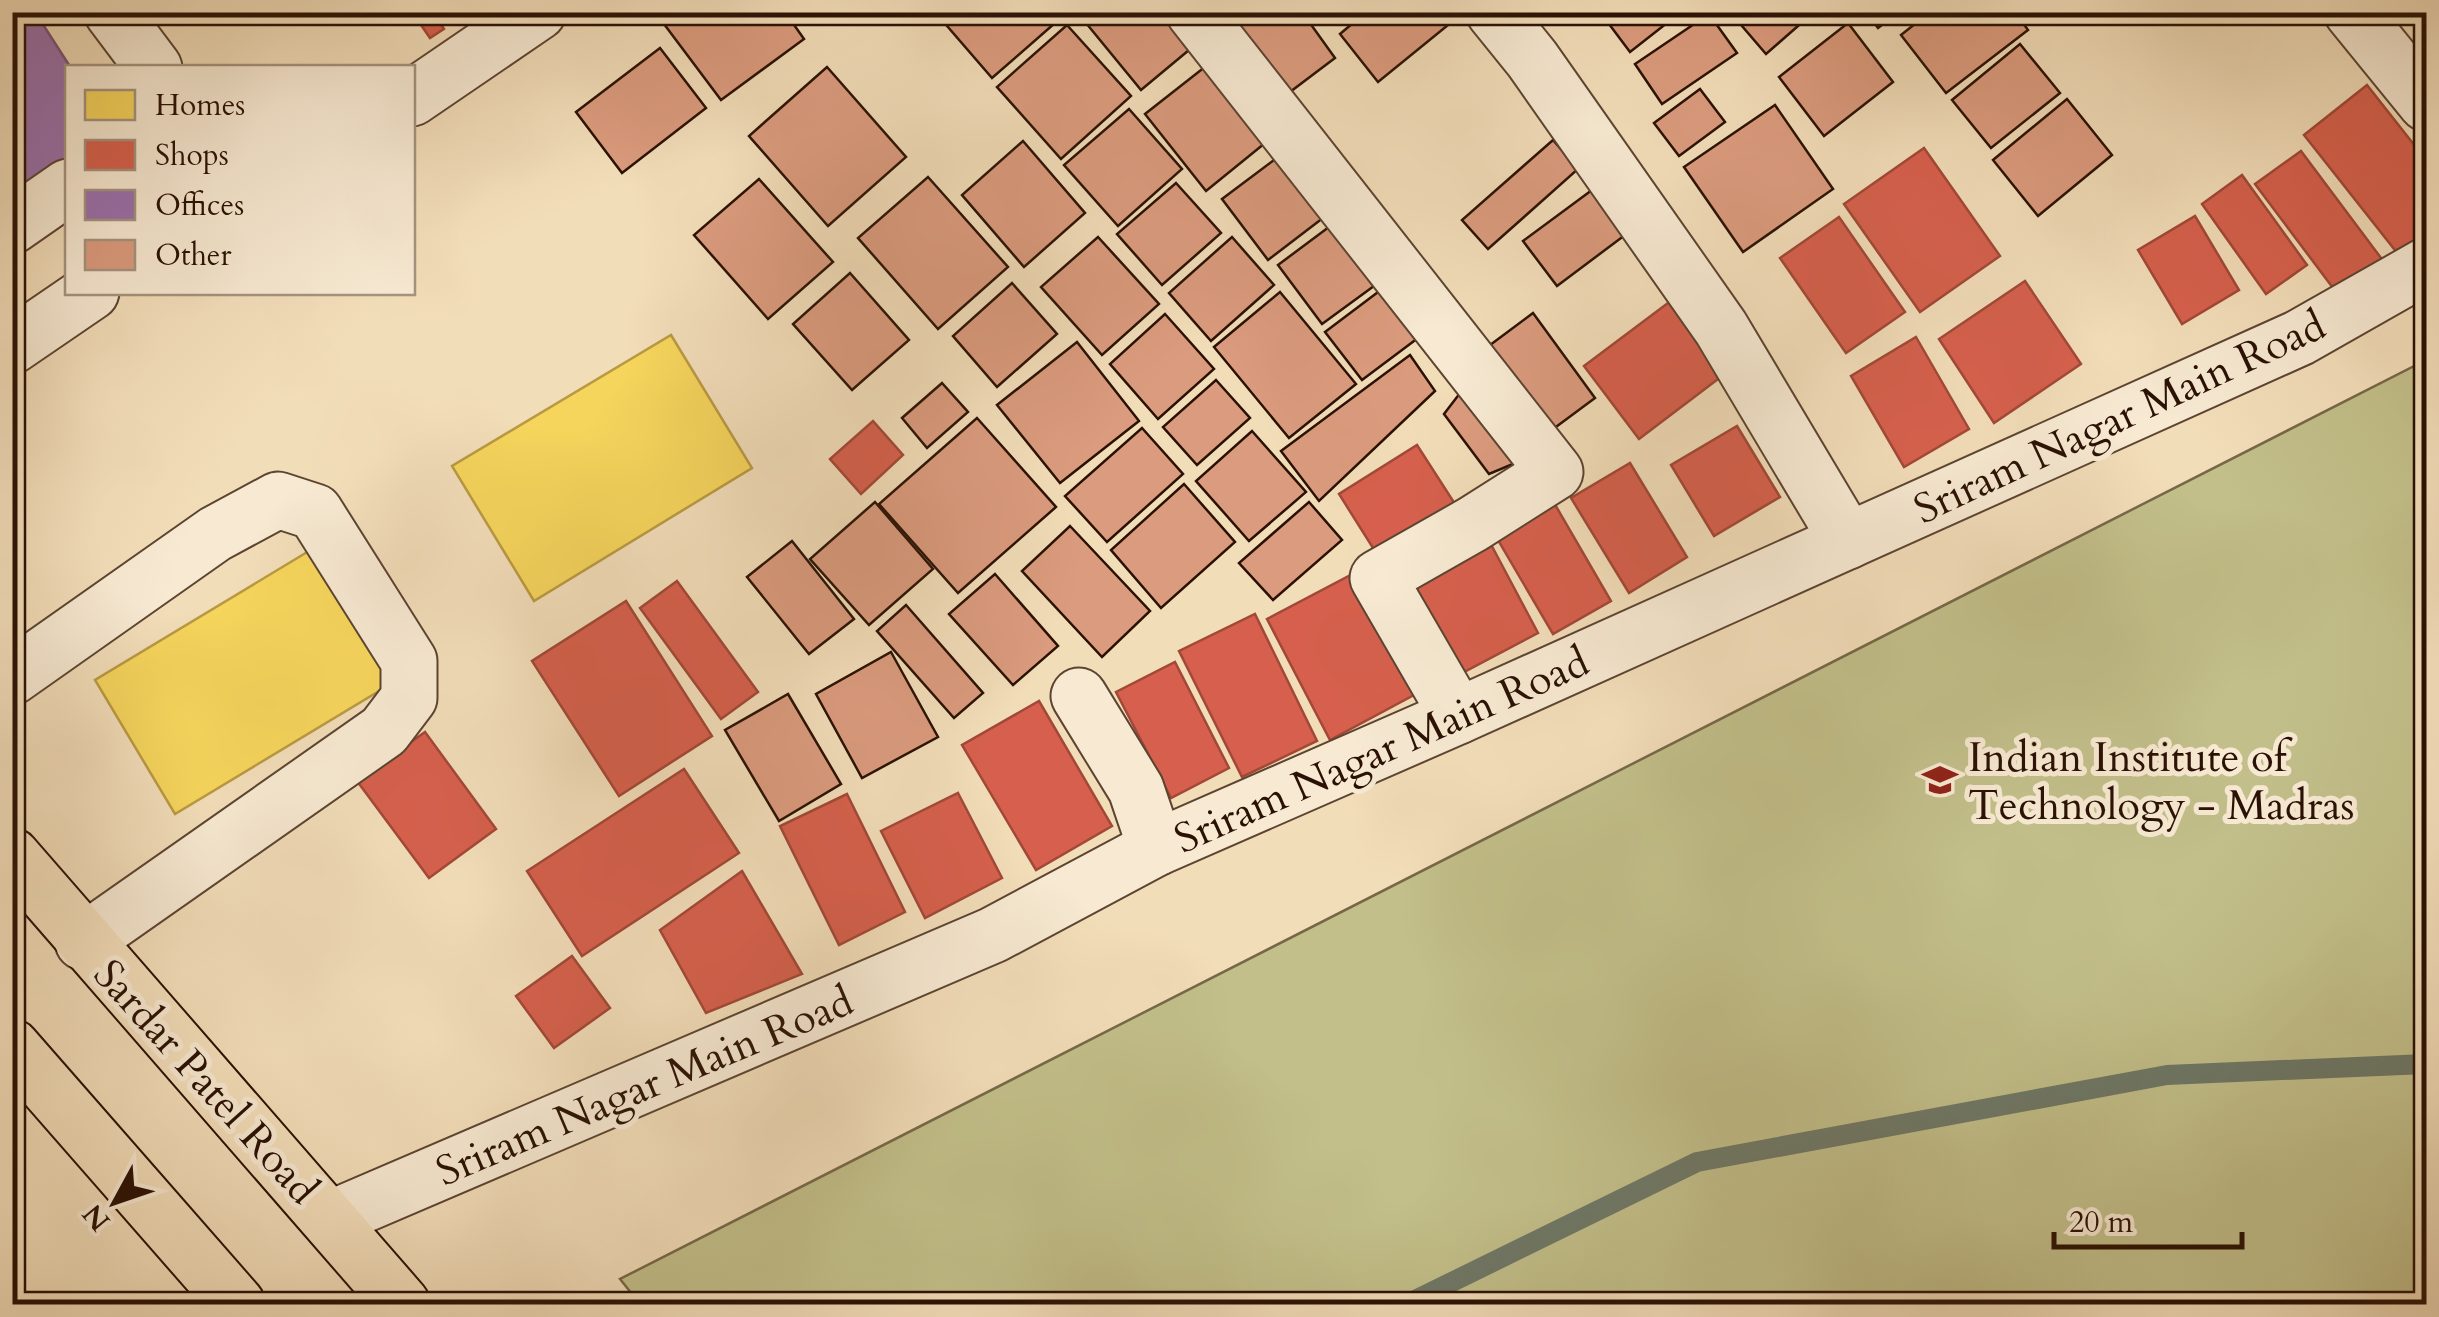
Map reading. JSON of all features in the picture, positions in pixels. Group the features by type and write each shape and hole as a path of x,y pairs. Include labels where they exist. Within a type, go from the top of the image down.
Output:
{"main road":[{"name":"Sardar Patel Road","path":"12,856 402,1304"},
{"path":"12,1047 237,1304"}],"street":[{"path":"112,12 152,65"},
{"path":"415,96 538,12"},
{"path":"1194,12 1555,472 1378,578 1458,716"},
{"path":"1494,12 1532,58 1721,328 1848,541"},
{"path":"2352,12 2426,103"},
{"path":"12,226 65,189"},
{"name":"Sriram Nagar Main Road","path":"330,1219 993,935 1156,848 2298,338 2426,266"},
{"path":"12,346 87,295"},
{"path":"12,677 215,534 278,500 315,512 409,662 409,698 384,730 83,942"},
{"path":"1080,696 1136,789 1156,848"}],"shaded area":[{"name":"Indian Institute of Technology - Madras","path":"2426,360 2426,1304 640,1304 620,1279"}],"building: Homes":[{"path":"671,335 752,468 534,601 452,466"},
{"path":"314,548 394,682 175,814 95,680"}],"building: Shops":[{"path":"412,12 468,12 457,21 453,14 440,23 444,29 430,38"},
{"path":"2367,85 2426,160 2426,232 2398,254 2304,135"},
{"path":"1924,148 2000,256 1920,312 1844,204"},
{"path":"2301,151 2384,262 2339,296 2255,184"},
{"path":"2242,175 2307,265 2266,294 2202,204"},
{"path":"2195,216 2239,290 2182,324 2138,250"},
{"path":"1839,217 1905,312 1846,353 1780,258"},
{"path":"2025,281 2081,364 1994,423 1939,339"},
{"path":"1672,300 1726,373 1639,439 1584,366"},
{"path":"1916,337 1969,429 1904,467 1851,376"},
{"path":"873,421 903,455 861,494 830,459"},
{"path":"1737,426 1780,497 1714,536 1671,465"},
{"path":"1417,445 1464,518 1385,567 1339,494"},
{"path":"1630,463 1687,557 1629,593 1571,498"},
{"path":"1546,489 1611,601 1553,634 1488,523"},
{"path":"1486,535 1538,633 1447,681 1394,584"},
{"path":"1364,568 1427,688 1330,740 1267,619"},
{"path":"677,581 758,692 721,719 640,608"},
{"path":"626,601 712,736 619,796 532,661"},
{"path":"1255,614 1317,741 1242,777 1179,651"},
{"path":"1175,662 1229,768 1171,798 1116,692"},
{"path":"1039,701 1112,826 1036,870 962,745"},
{"path":"425,732 496,829 429,878 357,781"},
{"path":"684,769 739,853 582,956 527,871"},
{"path":"958,793 1002,878 925,918 881,831"},
{"path":"847,794 905,912 839,945 780,826"},
{"path":"742,871 802,974 706,1013 660,930"},
{"path":"572,956 610,1008 554,1048 516,996"}],"building: Offices":[{"path":"12,12 35,12 69,65 65,65 65,163 12,197"}],"building: Other":[{"path":"655,12 785,12 804,39 721,100"},
{"path":"935,12 1060,12 1063,16 992,78"},
{"path":"1077,12 1178,12 1201,40 1141,90"},
{"path":"1227,12 1302,12 1335,58 1274,104"},
{"path":"1366,12 1464,12 1378,82 1340,34"},
{"path":"1600,12 1681,12 1630,52"},
{"path":"1730,12 1814,12 1766,54"},
{"path":"1866,12 1899,12 1878,28"},
{"path":"1930,12 2015,12 2028,30 1946,93 1901,35"},
{"path":"1709,14 1737,53 1662,104 1635,64"},
{"path":"1848,23 1893,82 1824,136 1779,77"},
{"path":"1067,25 1131,96 1061,159 997,87"},
{"path":"2020,44 2060,93 1991,148 1952,100"},
{"path":"660,48 706,108 622,173 576,112"},
{"path":"1215,59 1275,135 1206,191 1145,114"},
{"path":"827,67 906,157 828,226 749,136"},
{"path":"1700,89 1725,122 1679,156 1654,123"},
{"path":"2067,99 2112,155 2038,216 1993,160"},
{"path":"1775,105 1833,189 1743,252 1684,167"},
{"path":"1129,109 1182,169 1118,226 1064,165"},
{"path":"1553,140 1578,169 1488,249 1462,220"},
{"path":"1023,141 1085,213 1024,267 962,195"},
{"path":"1290,148 1336,208 1268,260 1222,199"},
{"path":"928,177 1008,267 938,329 858,238"},
{"path":"759,179 833,262 768,319 694,235"},
{"path":"1176,183 1221,233 1162,285 1117,234"},
{"path":"1592,190 1625,235 1557,286 1523,241"},
{"path":"1345,215 1389,275 1322,324 1278,265"},
{"path":"1098,237 1159,304 1102,355 1041,287"},
{"path":"1232,237 1274,285 1211,341 1169,293"},
{"path":"850,273 909,340 852,390 793,324"},
{"path":"1012,283 1057,334 997,387 953,336"},
{"path":"1390,283 1426,332 1362,380 1325,332"},
{"path":"1280,292 1356,384 1289,438 1214,347"},
{"path":"1533,313 1595,398 1537,441 1474,357"},
{"path":"1165,314 1214,369 1158,419 1110,364"},
{"path":"1077,342 1139,421 1060,483 997,405"},
{"path":"1410,355 1435,391 1319,501 1281,451"},
{"path":"1216,380 1250,418 1197,465 1163,427"},
{"path":"1470,380 1525,459 1489,474 1444,414"},
{"path":"942,383 968,412 927,448 902,418"},
{"path":"977,418 1056,507 958,593 879,504"},
{"path":"1142,428 1183,474 1107,542 1065,496"},
{"path":"1252,431 1306,492 1249,541 1196,481"},
{"path":"1184,484 1235,542 1161,608 1111,550"},
{"path":"875,502 933,569 869,625 810,559"},
{"path":"1309,502 1342,540 1273,600 1239,563"},
{"path":"1070,526 1150,611 1102,657 1022,571"},
{"path":"792,541 854,619 809,654 747,577"},
{"path":"995,574 1058,646 1013,685 949,614"},
{"path":"906,605 983,693 954,718 877,631"},
{"path":"891,652 938,737 862,778 816,694"},
{"path":"788,694 841,784 779,821 725,730"}],"waterway":[{"path":"1407,1304 1697,1162 2167,1075 2426,1064"}],"place":[{"name":"Indian Institute of Technology - Madras","path":"1940,780"}]}
